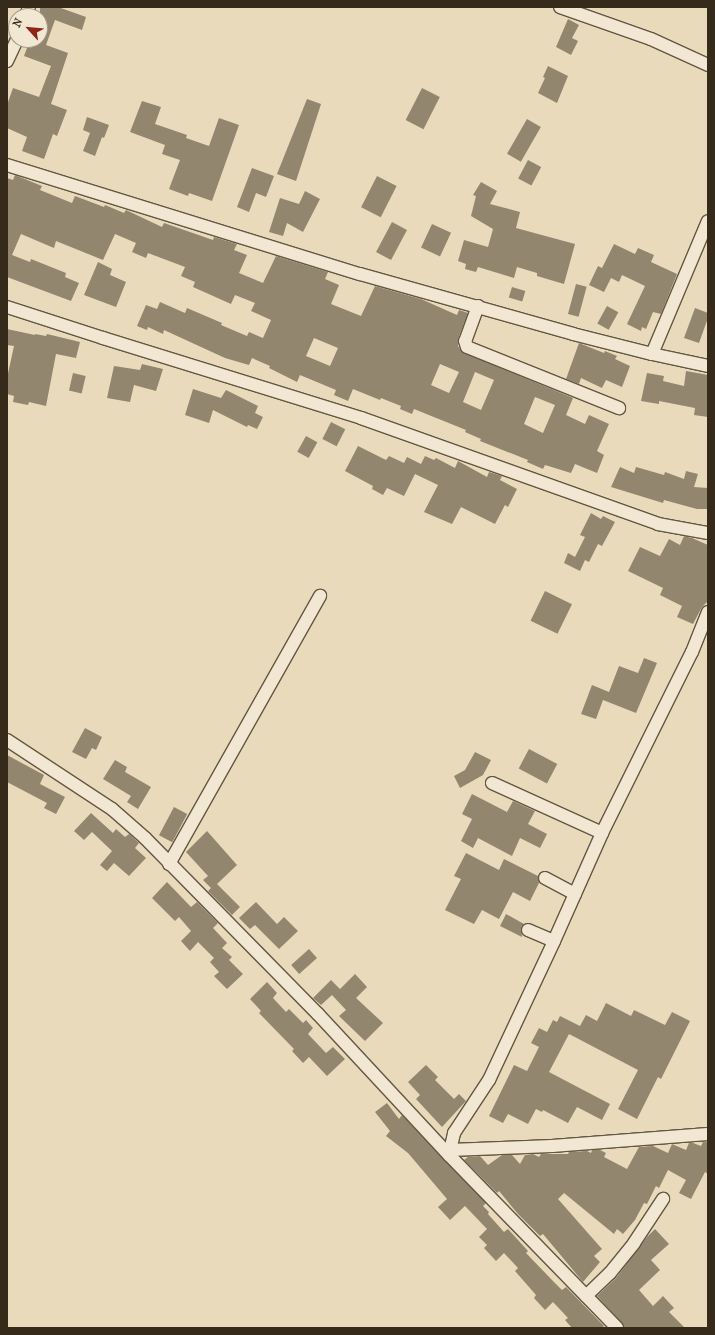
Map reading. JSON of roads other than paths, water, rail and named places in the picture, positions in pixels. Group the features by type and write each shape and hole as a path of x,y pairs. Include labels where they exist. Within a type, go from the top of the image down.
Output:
{"street":[{"path":"560,7 651,39 708,66"},
{"path":"7,61 13,48"},
{"path":"7,165 360,274 652,354 708,366"},
{"path":"652,354 708,221"},
{"path":"478,306 465,341 466,347 619,408"},
{"path":"7,307 361,418 658,524 708,533"},
{"path":"169,864 320,596"},
{"path":"450,1153 454,1133 465,1114 486,1085 554,941 602,834 692,652 708,612"},
{"path":"7,740 112,809 145,838 318,1014 617,1328"},
{"path":"492,783 602,834"},
{"path":"545,878 575,894"},
{"path":"528,930 554,941"},
{"path":"450,1153 708,1134"},
{"path":"586,1296 610,1273 663,1199"}]}
